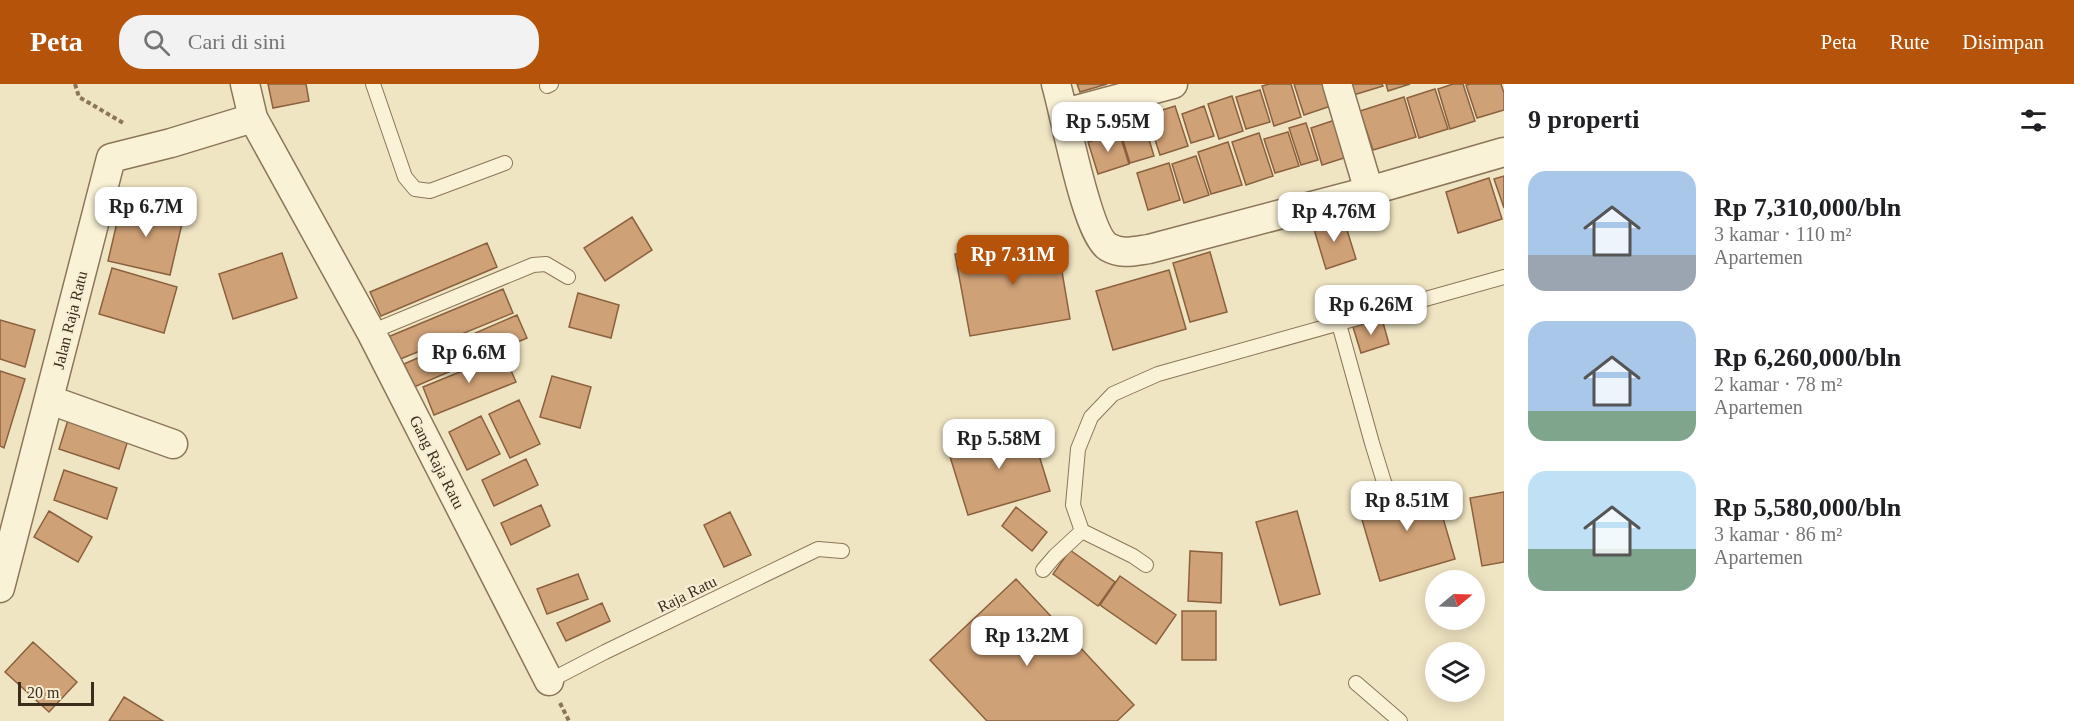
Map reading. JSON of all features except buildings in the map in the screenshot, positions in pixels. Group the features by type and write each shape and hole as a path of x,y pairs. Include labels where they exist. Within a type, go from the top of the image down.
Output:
{"street":[{"path":"245,84 253,118"},
{"path":"1056,84 1092,222 1106,245 1121,253 1149,249 1369,191 1504,152"},
{"path":"1065,113 1173,84"},
{"path":"1337,84 1369,191"},
{"name":"Gang Raja Ratu","path":"253,118 371,332 549,681"},
{"name":"Jalan Raja Ratu","path":"0,588 7,532 50,400 111,158 253,118"},
{"path":"50,400 173,444"}],"lane":[{"path":"373,84 405,177 415,189 430,190 505,163"},
{"path":"371,332 533,265 546,264 568,277"},
{"path":"1146,565 1133,556 1082,531 1073,505 1078,449 1091,417 1113,394 1158,374 1504,277"},
{"path":"1339,324 1372,443 1384,482 1390,493"},
{"path":"1043,570 1082,531"},
{"name":"Raja Ratu","path":"549,681 818,549 842,551"},
{"path":"1356,683 1400,721"}],"path":[{"path":"75,84 79,97 125,124"}]}
